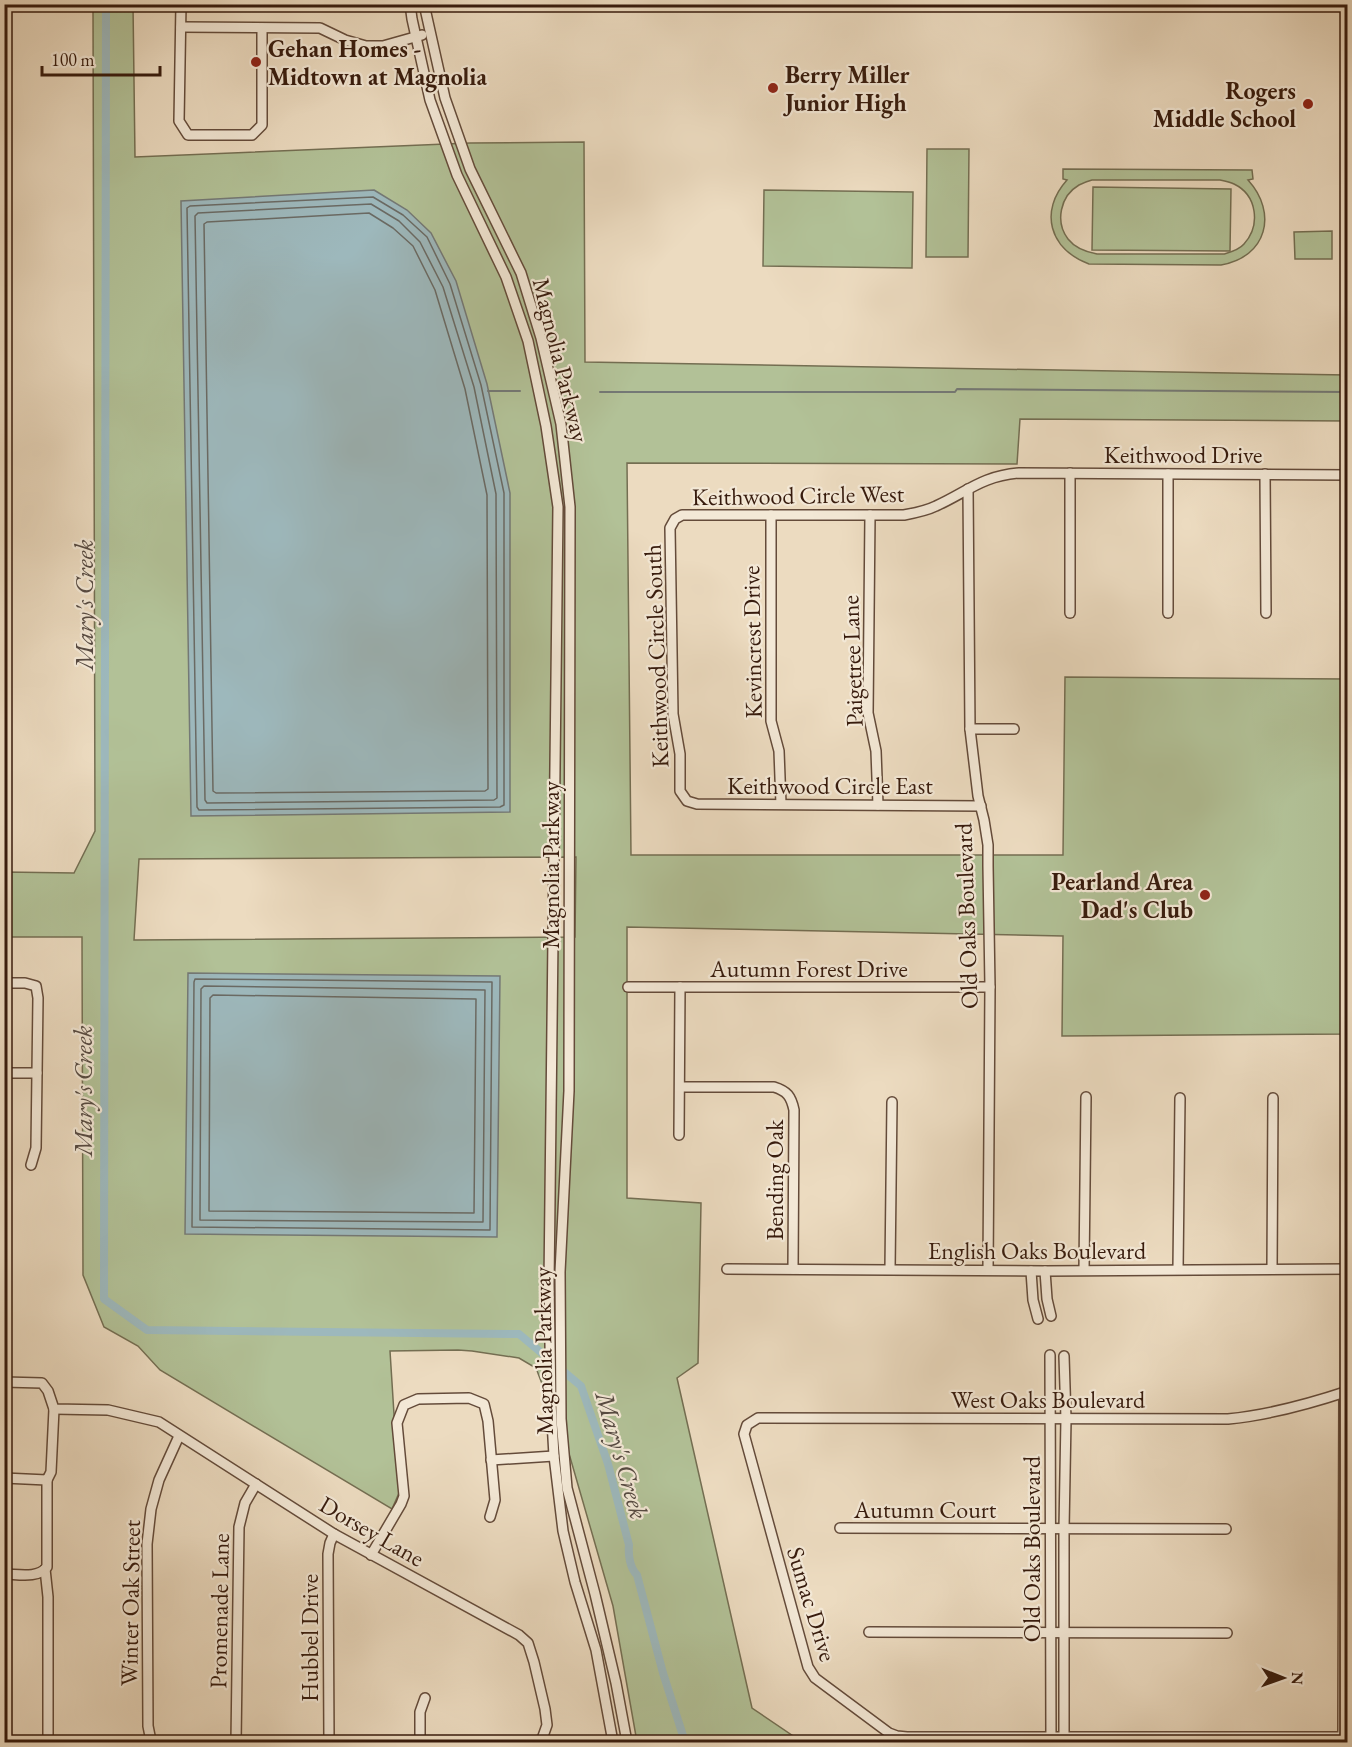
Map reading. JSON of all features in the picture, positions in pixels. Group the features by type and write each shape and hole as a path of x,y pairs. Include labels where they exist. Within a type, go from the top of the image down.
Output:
{"street":[{"path":"181,4 179,121 188,135 252,135 262,125 262,28"},
{"name":"Magnolia Parkway","path":"410,4 430,100 457,175 506,277 528,341 546,426 558,507 553,838 550,1403 563,1532 575,1582 596,1650 613,1743"},
{"name":"Magnolia Parkway","path":"424,4 445,98 470,169 520,273 541,338 561,424 570,507 569,1091 560,1272 561,1419 567,1488 598,1604 627,1743"},
{"path":"181,27 320,28 345,40 366,46 383,46 430,33"},
{"path":"521,321 534,317"},
{"name":"Keithwood Drive","path":"1019,473 1347,475"},
{"name":"Keithwood Circle West","path":"676,517 682,515 904,515 935,507 981,481 1019,473"},
{"path":"1070,473 1070,613"},
{"path":"1168,474 1168,613"},
{"path":"1265,474 1266,613"},
{"name":"Old Oaks Boulevard","path":"968,489 970,729 978,796 988,845 990,987 988,1270"},
{"path":"555,492 568,490"},
{"name":"Kevincrest Drive","path":"771,515 771,721 779,751 781,804"},
{"name":"Paigetree Lane","path":"870,515 868,713 876,751 878,805"},
{"name":"Keithwood Circle South","path":"676,517 670,528 672,714 680,754 682,795"},
{"path":"970,729 1014,729"},
{"name":"Keithwood Circle East","path":"682,795 687,801 697,804 981,806"},
{"path":"553,838 570,838"},
{"path":"4,983 26,983 36,986 38,998 36,1148 31,1165"},
{"path":"552,987 569,987"},
{"name":"Autumn Forest Drive","path":"628,987 990,987"},
{"path":"679,1135 680,987"},
{"path":"4,1073 37,1073"},
{"name":"Bending Oak","path":"680,1087 774,1087 784,1090 791,1098 794,1110 793,1269"},
{"path":"1084,1270 1086,1097"},
{"path":"1178,1269 1180,1098"},
{"path":"1272,1269 1273,1098"},
{"path":"890,1269 892,1102"},
{"name":"English Oaks Boulevard","path":"727,1269 1031,1271 1347,1269"},
{"path":"1031,1271 1033,1300 1038,1319"},
{"path":"1045,1271 1047,1299 1052,1316"},
{"name":"Old Oaks Boulevard","path":"1050,1355 1051,1740"},
{"name":"Old Oaks Boulevard","path":"1064,1356 1066,1419 1064,1740"},
{"path":"4,1382 42,1383 48,1391 54,1409 51,1472 47,1479 47,1568 44,1572 37,1574 4,1574"},
{"path":"1345,1737 1346,1391"},
{"name":"West Oaks Boulevard","path":"747,1425 758,1418 1228,1419 1252,1417 1346,1391"},
{"path":"371,1555 404,1496 397,1423 404,1405 418,1399 469,1398 483,1404 488,1420 495,1500 490,1517"},
{"name":"Dorsey Lane","path":"54,1409 108,1410 159,1422 334,1534 519,1635 528,1643 545,1709 547,1725 539,1741"},
{"name":"Sumac Drive","path":"747,1425 744,1439 808,1667 815,1678 889,1733 897,1736 1051,1740 1345,1737"},
{"name":"Winter Oak Street","path":"153,1742 148,1726 147,1544 159,1479 179,1436"},
{"path":"490,1460 554,1456"},
{"path":"4,1478 47,1479"},
{"name":"Promenade Lane","path":"236,1743 239,1527 245,1503 256,1484"},
{"name":"Autumn Court","path":"840,1528 1226,1529"},
{"name":"Hubbel Drive","path":"329,1743 328,1554 334,1534"},
{"path":"45,1569 48,1597 48,1743"},
{"path":"869,1632 1227,1633"},
{"path":"420,1743 420,1712 425,1698"}],"green space":[{"path":"93,5 133,5 135,157 470,143 584,142 585,362 1347,375 1347,421 1020,419 1017,464 627,463 631,855 1063,855 1065,677 1347,679 1347,1034 1062,1036 1063,936 627,927 627,1198 701,1203 698,1363 677,1378 752,1708 802,1742 637,1742 613,1606 570,1457 536,1368 519,1358 472,1351 390,1351 399,1493 392,1509 160,1370 138,1346 104,1327 83,1275 82,937 5,937 5,872 74,873 95,831","holes":["576,857 575,937 134,940 139,859"]},
{"path":"927,149 969,149 968,257 926,257"},
{"path":"1063,169 1252,170 1253,179 1248,180 1263,206 1265,219 1263,232 1258,243 1249,253 1221,265 1089,264 1065,249 1052,228 1053,204 1067,180 1063,179","holes":["1090,180 1220,180 1242,189 1248,195 1254,211 1253,228 1244,244 1224,254 1097,254 1074,245 1064,232 1061,217 1064,202 1073,190"]},
{"path":"1093,187 1231,189 1230,251 1092,250"},
{"path":"764,190 913,192 912,268 763,266"},
{"path":"1332,231 1332,259 1295,259 1294,232"}],"water":[{"path":"374,190 407,210 431,233 456,281 487,384 510,493 510,812 191,816 181,201"},
{"path":"188,973 500,976 497,1237 185,1234"}],"waterway":[{"name":"Mary's Creek","path":"106,4 104,1299 147,1330 519,1334 581,1386 608,1464 629,1545 630,1561 637,1575 663,1673 685,1742"},
{"path":"600,392 955,392 957,389 1348,392"},
{"path":"488,391 520,391"}],"place":[{"name":"Gehan Homes - Midtown at Magnolia","path":"256,62"},
{"name":"Berry Miller Junior High","path":"773,88"},
{"name":"Rogers Middle School","path":"1308,104"},
{"name":"Pearland Area Dad's Club","path":"1205,895"}]}
